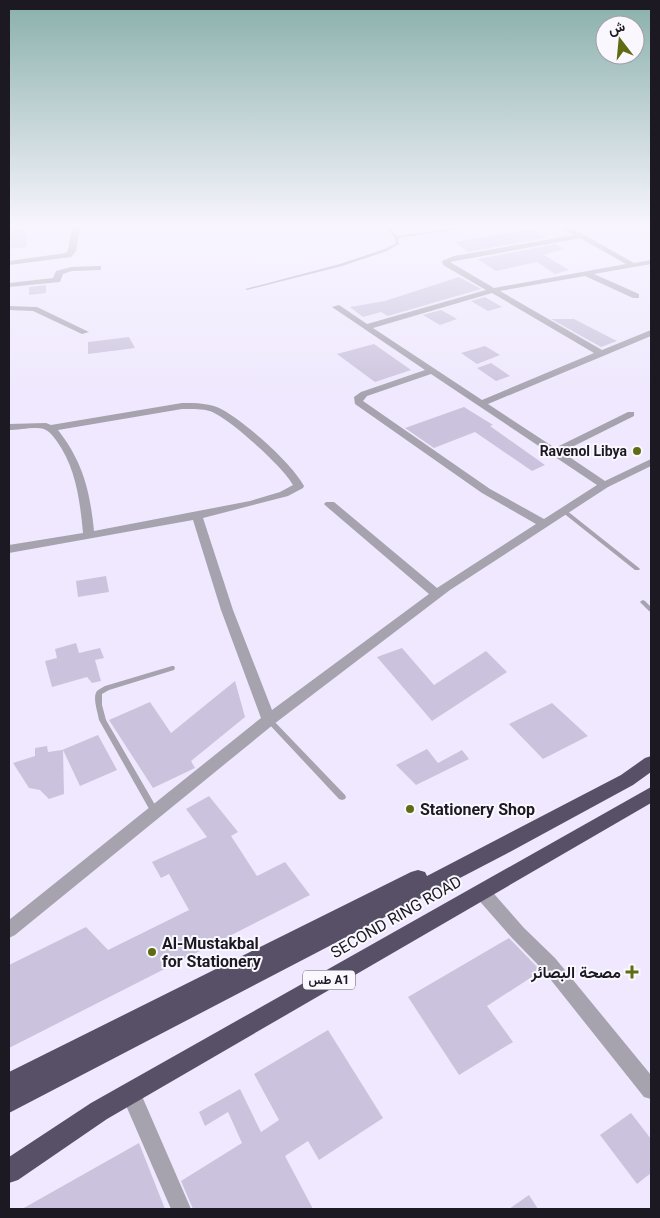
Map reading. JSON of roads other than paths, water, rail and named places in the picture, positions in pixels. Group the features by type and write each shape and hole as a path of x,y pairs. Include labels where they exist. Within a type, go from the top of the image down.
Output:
{"highway":[{"name":"SECOND RING ROAD","path":"9,1084 651,762"},
{"path":"9,1101 499,848 627,780 651,762"},
{"name":"SECOND RING ROAD","path":"9,1171 99,1111 651,794"},
{"path":"9,1159 99,1111"}],"street":[{"path":"9,285 26,284"},
{"path":"483,284 600,354"},
{"path":"366,327 494,290 530,284"},
{"path":"609,284 636,296"},
{"path":"336,306 604,485"},
{"path":"9,308 34,309 85,332"},
{"path":"482,403 651,333"},
{"path":"432,371 364,394 359,397 358,402 486,490 545,524"},
{"path":"9,427 39,425 50,428 182,406 212,409 250,435 298,482 299,486 288,494 264,501 89,536 9,549"},
{"path":"554,452 632,414"},
{"path":"50,428 64,444 78,471 85,497 89,536"},
{"path":"9,930 269,720 436,594 604,485 651,462"},
{"path":"330,504 436,594"},
{"path":"197,515 227,610 269,720"},
{"path":"482,892 518,933 549,964 651,1090"},
{"path":"131,1094 181,1209"}],"lane":[{"path":"247,288 264,284"},
{"path":"564,511 637,569"},
{"path":"643,602 651,610"},
{"path":"154,812 103,720 99,705 99,693 107,688 172,668"},
{"path":"269,720 342,797"}],"place":[{"name":"Ravenol Libya","path":"637,451"},
{"name":"Stationery Shop","path":"410,809"},
{"name":"Al-Mustakbal for Stationery","path":"152,952"},
{"name":"مصحة البصائر","path":"632,972"}]}
